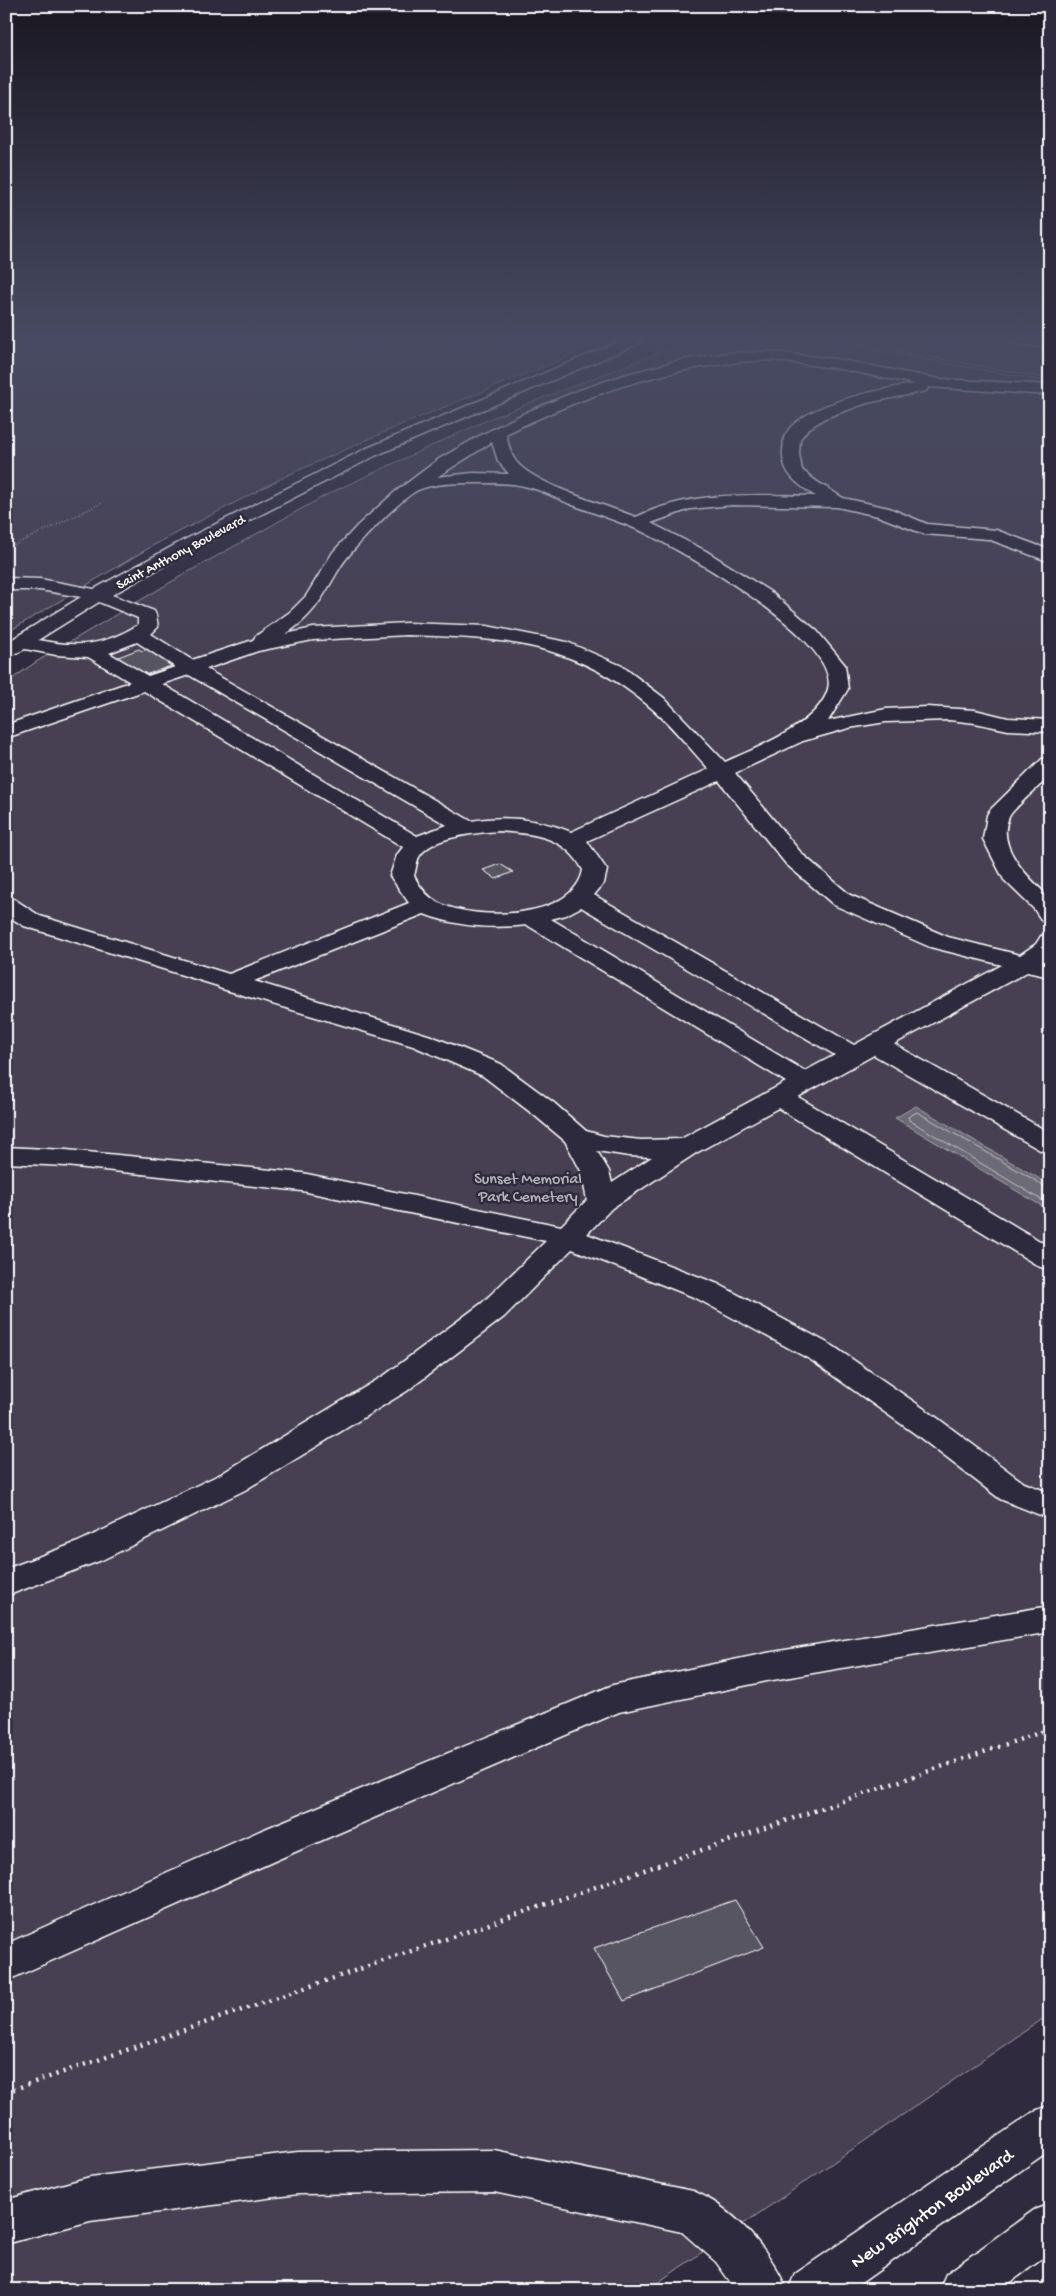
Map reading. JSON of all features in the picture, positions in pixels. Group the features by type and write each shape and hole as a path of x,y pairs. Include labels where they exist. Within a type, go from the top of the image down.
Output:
{"street":[{"name":"Saint Anthony Boulevard","path":"14,647 96,596 188,545 382,447"},
{"path":"253,646 286,626 313,599 338,557 374,519 410,487 470,447"},
{"path":"500,447 501,453 513,470 528,482"},
{"path":"786,479 789,447"},
{"path":"410,487 472,478 505,478 528,482 636,523 700,555 765,597 810,635 835,665 838,689 823,715 791,740"},
{"path":"732,500 762,492 786,479 814,488 837,502"},
{"path":"636,523 656,514 688,504 732,500 837,502 883,512 939,516 974,533 990,534 1037,550 1050,557"},
{"path":"1008,540 1050,542"},
{"path":"6,584 42,584 123,602 147,614 148,627 130,640 94,652 58,652 14,647"},
{"path":"6,732 253,646 313,634 407,629 487,632 560,646 615,670 657,702 721,770 794,859 842,900 939,942 1038,966"},
{"path":"138,634 189,667 466,827"},
{"path":"94,652 148,682 418,846"},
{"path":"569,841 721,770 791,740 840,722 881,715 921,713 971,716 1007,724 1050,726"},
{"path":"6,746 56,714"},
{"path":"1007,724 1029,737 1043,756 998,814 994,840 1012,875 1044,905 1050,916"},
{"path":"499,824 528,826 555,833 569,841 582,848 595,870 592,884 581,897 564,908 532,918 502,921 468,919 443,912 426,905 414,896 402,876 410,853 418,846 441,834 466,827 499,824"},
{"path":"581,897 864,1050 1050,1144"},
{"path":"6,904 32,921 228,983 422,1041 492,1070 544,1109 576,1137 595,1171 602,1202"},
{"path":"228,983 426,905"},
{"path":"532,918 804,1082"},
{"path":"6,1584 90,1552 233,1482 396,1383 492,1310 602,1202 686,1147 778,1096 971,992 1038,966 1050,941"},
{"path":"939,942 964,963 971,992"},
{"path":"778,1096 1050,1260"},
{"path":"576,1137 605,1146 640,1150 686,1147"},
{"path":"6,1155 66,1158 302,1182 566,1236 707,1291 822,1353 925,1425 1012,1491 1050,1506"},
{"path":"6,1963 274,1843 613,1699 768,1667 1050,1619"},
{"name":"New Brighton Boulevard","path":"811,2290 1050,2125"},
{"path":"6,2222 90,2199 298,2173 494,2171 694,2213 732,2246 764,2290"},
{"path":"962,2290 1050,2226"}],"path":[{"path":"6,549 102,503"},
{"path":"6,2092 1050,1729"}],"green space":[{"path":"6,447 351,447 288,475 154,545 6,633"},
{"name":"Sunset Memorial Park Cemetery","path":"429,447 1050,447 1050,2014 647,2290 6,2290 6,683 36,662 188,572 328,494"}],"water":[{"path":"916,1106 1050,1185 1050,1211 895,1118"}],"building":[{"path":"139,649 142,651 148,649 174,665 145,675 116,658"},
{"path":"500,864 513,872 496,879 483,870"},
{"path":"735,1900 764,1947 624,2001 594,1948"}]}
